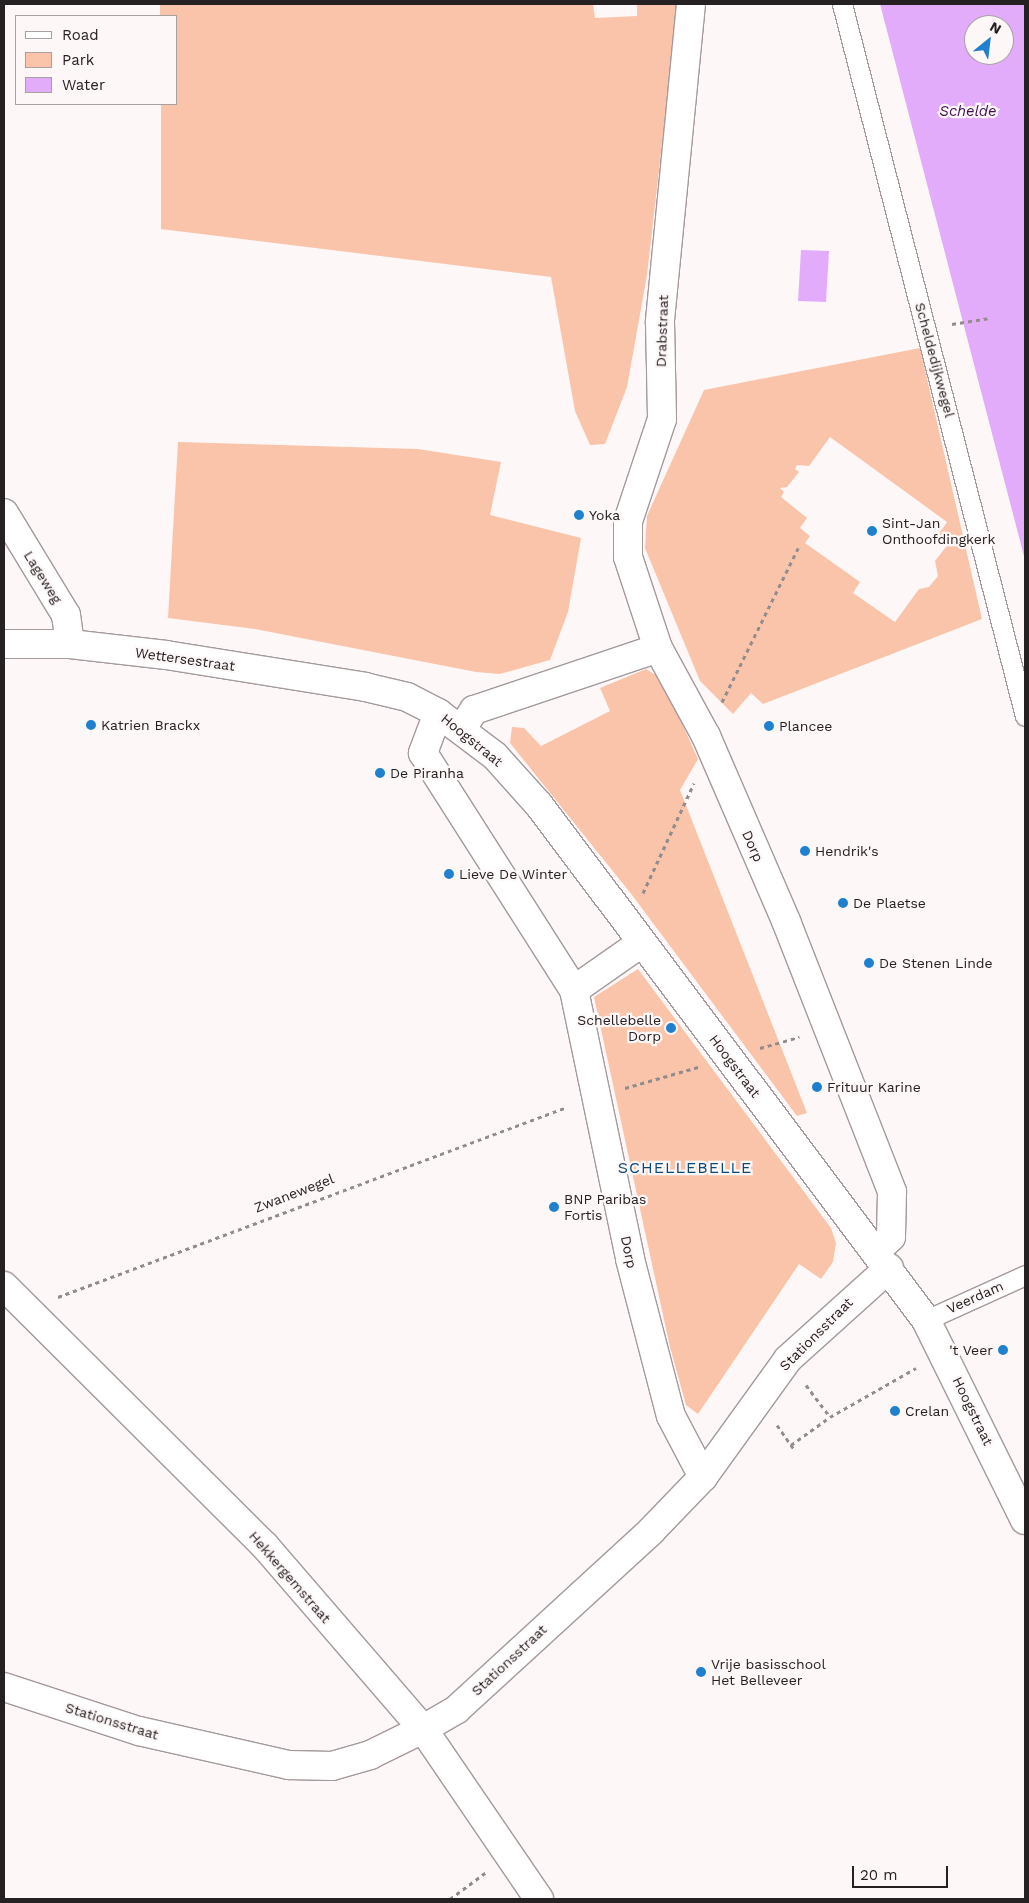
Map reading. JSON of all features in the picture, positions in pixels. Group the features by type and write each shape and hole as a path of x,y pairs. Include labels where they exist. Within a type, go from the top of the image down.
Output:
{"street":[{"name":"Drabstraat","path":"658,648 628,557 628,521 662,419 660,322 691,4"},
{"name":"Lageweg","path":"4,513 66,615 70,644"},
{"name":"Wettersestraat","path":"4,644 70,644 365,687"},
{"path":"462,728 474,710 658,648"},
{"name":"Dorp","path":"658,648 707,743 786,921 892,1192 890,1237 883,1259"},
{"name":"Hoogstraat","path":"365,687 407,697 462,728 495,756 539,805 634,934 883,1259 926,1320 1025,1520"},
{"name":"Dorp","path":"438,713 423,752 574,990 598,1096 630,1259 671,1416 703,1477"},
{"path":"574,990 634,934"},
{"name":"Stationsstraat","path":"4,1687 139,1731 289,1765 332,1766 370,1755 423,1729 457,1708 703,1477 788,1359 883,1259"},
{"name":"Hekkergemstraat","path":"4,1286 265,1546 423,1729 539,1899"}],"lane":[{"name":"Scheldedijkwegel","path":"842,4 1025,716"},
{"name":"Veerdam","path":"926,1320 1025,1275"}],"path":[{"path":"926,328 990,318"},
{"path":"634,934 707,743 798,548"},
{"name":"Zwanewegel","path":"26,1309 324,1194 598,1096"},
{"path":"788,1359 830,1417"},
{"path":"778,1427 792,1447 830,1417 916,1368"},
{"path":"450,1899 510,1855"}],"green space":[{"path":"160,4 593,4 595,18 637,16 637,4 678,4 647,275 627,387 605,444 590,445 575,411 551,277 161,229 161,105 178,105 178,15 160,15"},
{"path":"920,348 982,619 763,704 751,693 733,714 700,681 645,548 647,516 704,390","holes":["830,437 947,522 938,535 949,543 935,561 938,576 929,587 919,589 895,622 853,593 860,582 805,543 810,536 800,528 807,518 781,497 784,492 780,488 787,487 799,472 795,469 797,465 809,466"]},
{"path":"178,442 418,449 501,462 490,515 581,538 568,612 550,660 500,674 476,672 255,629 168,618"},
{"path":"646,669 662,679 698,759 680,790 807,1113 797,1116 632,895 510,743 512,727 524,728 541,746 610,711 600,688"},
{"path":"638,969 831,1228 836,1243 833,1262 821,1279 799,1264 698,1414 686,1405 670,1347 594,997"}],"water":[{"name":"Schelde","path":"880,4 1025,4 1025,560"},
{"path":"801,250 829,251 826,302 798,301"}],"place":[{"name":"Yoka","path":"579,515"},
{"name":"Sint-Jan Onthoofdingkerk","path":"872,531"},
{"name":"Katrien Brackx","path":"91,725"},
{"name":"Plancee","path":"769,726"},
{"name":"De Piranha","path":"380,773"},
{"name":"Hendrik's","path":"805,851"},
{"name":"Lieve De Winter","path":"449,874"},
{"name":"De Plaetse","path":"843,903"},
{"name":"De Stenen Linde","path":"869,963"},
{"name":"Schellebelle Dorp","path":"671,1028"},
{"name":"Frituur Karine","path":"817,1087"},
{"name":"BNP Paribas Fortis","path":"554,1207"},
{"name":"'t Veer","path":"1003,1350"},
{"name":"Crelan","path":"895,1411"},
{"name":"Vrije basisschool Het Belleveer","path":"701,1672"}],"district":[{"name":"SCHELLEBELLE","path":"685,1168"}]}
